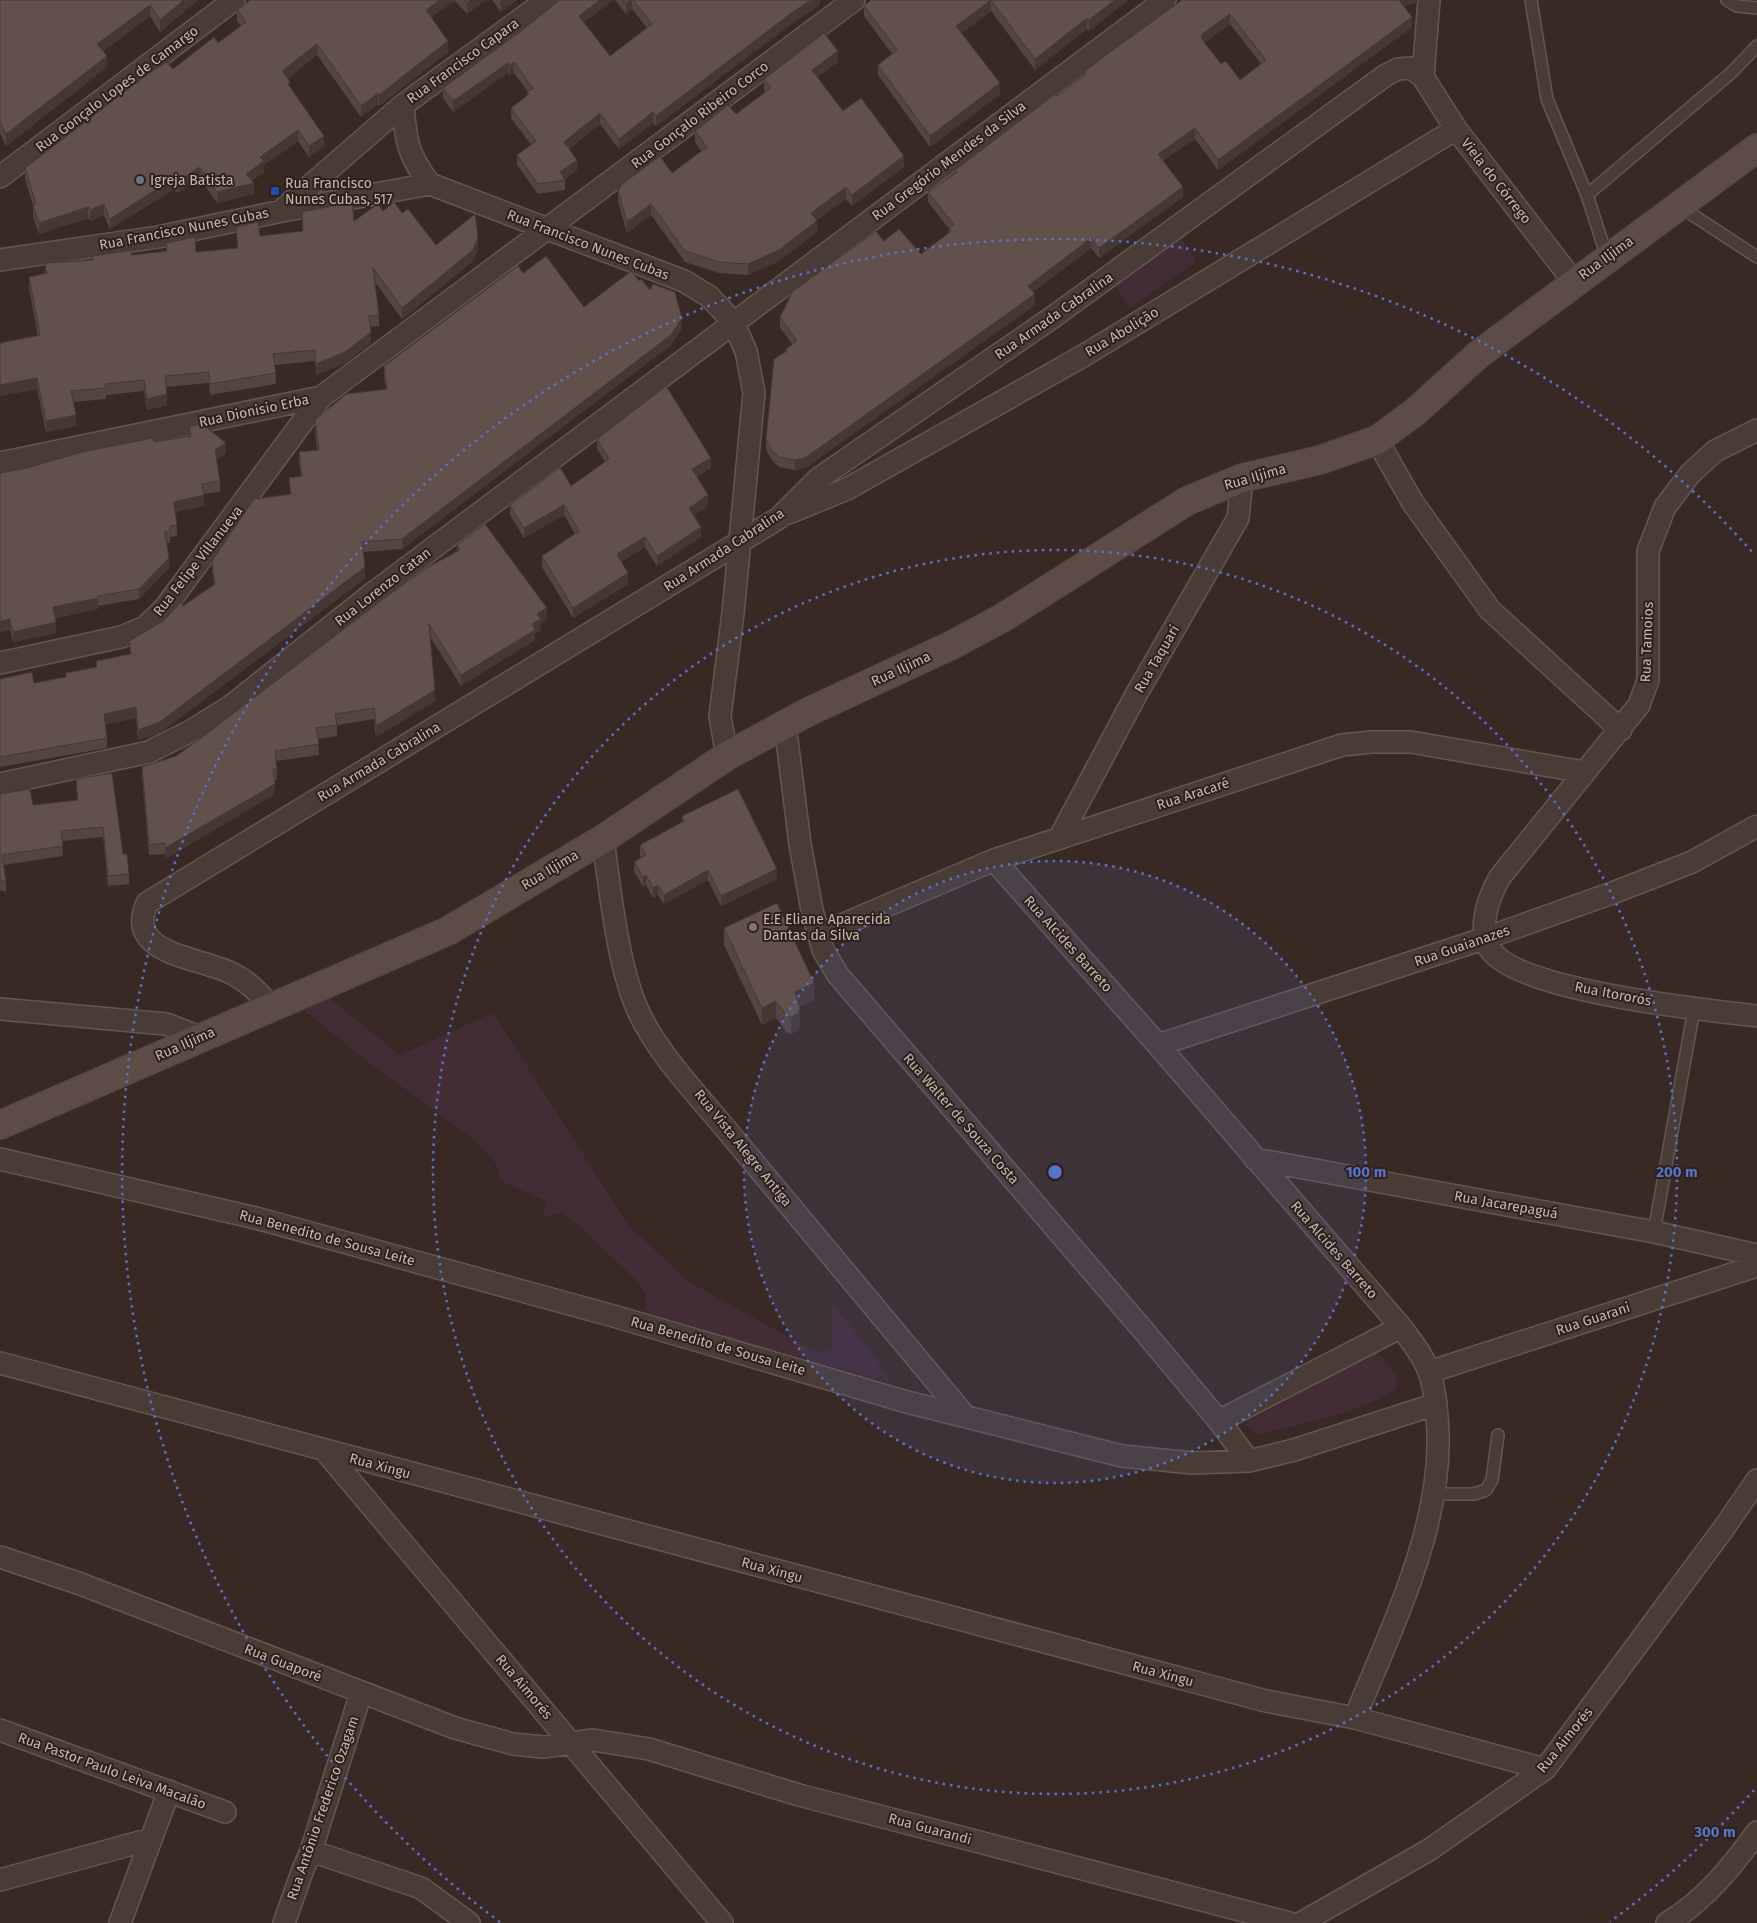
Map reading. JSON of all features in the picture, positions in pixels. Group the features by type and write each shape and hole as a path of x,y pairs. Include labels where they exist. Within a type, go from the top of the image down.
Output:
{"main road":[{"name":"Rua Iljima","path":"0,1124 270,1006 448,931 603,839 727,756 785,724 952,645 1004,617 1187,501 1242,478 1320,460 1377,440 1416,412 1479,354 1606,257 1757,148"}],"street":[{"name":"Rua Gonçalo Lopes de Camargo","path":"0,177 234,0"},
{"name":"Rua Francisco Capara","path":"282,211 403,104 547,0"},
{"name":"Rua Gonçalo Ribeiro Corco","path":"547,230 854,0"},
{"name":"Rua Gregório Mendes da Silva","path":"733,322 1165,0"},
{"path":"1423,77 1429,0"},
{"name":"Rua Armada Cabralina","path":"270,1006 254,987 233,974 207,963 170,953 154,945 145,932 142,915 147,903 779,518 818,479 1053,317 1386,75 1398,69 1411,68 1423,77"},
{"name":"Viela do Córrego","path":"1423,77 1456,129 1574,282"},
{"name":"Rua Francisco Capara","path":"403,104 407,144 414,164 430,184"},
{"name":"Rua Abolição","path":"779,518 847,489 1091,351 1456,129"},
{"name":"Rua Francisco Nunes Cubas","path":"0,260 158,237 282,211 430,184 684,281 710,297 733,322 746,351 754,393 733,613 720,716 727,756"},
{"name":"Rua Dionisio Erba","path":"0,463 321,397 547,230"},
{"name":"Rua Lorenzo Catan","path":"0,784 149,752 191,731 231,706 373,594 733,322"},
{"name":"Rua Felipe Villanueva","path":"0,663 121,637 145,626 164,609 321,397"},
{"name":"Rua Tamoios","path":"1486,938 1486,916 1491,892 1495,885 1639,705 1648,680 1648,551 1665,507 1690,474 1716,451 1757,430"},
{"path":"1377,440 1413,503 1490,610 1620,730"},
{"name":"Rua Taquari","path":"1060,837 1137,693 1238,518 1242,478"},
{"name":"Rua Walter de Souza Costa","path":"785,724 800,844 818,935 823,950 838,975 1219,1421 1249,1461"},
{"name":"Rua Aracaré","path":"818,935 994,860 1342,745 1372,742 1411,742 1584,772"},
{"name":"Rua Guaianazes","path":"1158,1045 1486,938 1692,862 1757,826"},
{"name":"Rua Vista Alegre Antiga","path":"603,839 624,966 636,1006 648,1030 668,1058 965,1416"},
{"name":"Rua Alcides Barreto","path":"994,860 1158,1045 1400,1327 1420,1354 1429,1372 1436,1404 1440,1446 1435,1494 1411,1577 1354,1718"},
{"name":"Rua Itororós","path":"1486,938 1490,950 1500,959 1532,976 1594,991 1694,1009 1757,1016"},
{"path":"0,1009 166,1024 200,1037"},
{"name":"Rua Jacarepaguá","path":"1255,1158 1654,1232 1757,1255"},
{"name":"Rua Benedito de Sousa Leite","path":"0,1159 266,1221 617,1317 965,1416 1122,1456 1192,1463 1249,1461 1312,1444 1436,1404"},
{"name":"Rua Guarani","path":"1429,1372 1757,1266"},
{"path":"1219,1421 1400,1327"},
{"name":"Rua Xingu","path":"0,1363 326,1452 1266,1701 1354,1718 1545,1769"},
{"name":"Rua Aimorés","path":"326,1452 722,1923"},
{"name":"Rua Aimorés","path":"1301,1923 1429,1850 1545,1769 1724,1528 1757,1480"},
{"name":"Rua Guaporé","path":"0,1557 78,1584 455,1728 513,1744 543,1747 571,1744"},
{"name":"Rua Antônio Frederico Ozagam","path":"284,1923 311,1851 361,1693"},
{"name":"Rua Pastor Paulo Leiva Macalão","path":"0,1730 225,1812"},
{"name":"Rua Guarandi","path":"571,1744 600,1741 649,1749 799,1795 1290,1923"},
{"path":"120,1923 168,1791"},
{"path":"1667,1923 1706,1893 1740,1856 1757,1832"},
{"path":"0,1880 151,1839"},
{"path":"311,1851 421,1888 469,1923"}],"lane":[{"path":"1531,0 1547,99 1587,195 1606,257"},
{"path":"1727,0 1737,6 1757,8"},
{"path":"1587,195 1731,72 1757,46"},
{"path":"1679,206 1757,257"},
{"path":"1654,1232 1694,1009"},
{"path":"1435,1494 1474,1494 1486,1490 1492,1480 1498,1435"}],"shaded area":[{"path":"1179,235 1197,261 1130,308 1112,281"},
{"path":"328,997 400,1055 493,1013 628,1225 689,1282 817,1353 832,1350 832,1304 868,1347 892,1383 644,1314 646,1295 640,1284 582,1228 560,1212 542,1219 546,1201 501,1181 496,1164 477,1142 359,1055 302,1008"},
{"path":"1377,1351 1396,1374 1397,1389 1381,1398 1330,1417 1259,1435 1244,1424"}],"building":[{"path":"0,0 184,0 160,20 150,5 97,44 107,56 6,134 0,122"},
{"path":"250,0 440,0 426,10 448,41 379,95 378,93 361,106 317,44 282,71 290,82 288,84 324,136 309,146 298,130 260,157 264,161 246,174 254,183 217,192 200,167 177,182 174,178 110,219 104,204 90,210 88,207 39,223 33,205 36,204 25,168 149,73 167,62 173,69 214,37 218,43 246,22 237,10"},
{"path":"560,0 600,0 579,16 610,56 652,24 633,0 812,0 794,11 656,116 653,112 619,139 600,113 564,142 577,160 560,172 565,180 538,184 517,155 536,141 511,108 529,94 527,92 533,88 514,62 509,66 508,63 453,101 443,88"},
{"path":"623,0 631,0 626,4"},
{"path":"871,0 991,0 956,26 1000,83 930,136 878,65 897,50 864,6"},
{"path":"991,0 1115,0 1089,20 1087,18 1035,59"},
{"path":"1182,0 1399,0 1412,17 1218,160 1195,128 1158,154 1183,187 1099,248 1091,238 1028,286 1035,294 805,458 795,460 779,457 771,449 766,439 774,359 787,351 786,349 797,341 780,317 793,291 876,231 884,241 899,229 921,254 951,231 949,228 954,225 928,192 957,172 955,170 1055,94 1057,96 1086,74 1084,72","holes":["1230,14 1266,60 1240,80 1226,61 1221,64 1201,38 1203,36 1201,35"]},
{"path":"824,33 838,51 812,70 843,111 861,98 904,156 852,195 846,187 811,213 817,221 779,250 748,264 719,262 685,251 651,204 627,222 618,190 621,185 660,156 672,173 707,147 695,131 728,105 736,114 771,88 764,79"},
{"path":"352,202 354,221 378,204 383,211 394,202 402,213 408,209 436,245 475,214 478,237 473,250 402,308 373,268 379,315 369,316 371,332 345,352 316,364 315,350 273,354 276,373 210,384 209,372 165,376 167,394 147,399 144,380 105,384 106,388 71,391 76,415 46,421 37,378 0,385 0,343 40,335 29,277 47,273 45,263 93,260 93,256 131,250 132,255 167,251 166,243 195,237 196,252 238,248 236,227 258,222 260,236 303,231 302,212"},
{"path":"546,256 584,307 631,271 650,290 653,284 675,292 682,318 671,335 402,539 362,542 365,567 160,722 138,730 136,707 104,714 107,738 0,757 0,679 32,672 34,683 66,677 66,673 97,667 96,661 131,654 129,641 163,621 182,601 183,606 215,584 212,561 254,499 291,494 289,478 302,476 299,452 319,450 315,420 346,394 387,389 384,366 518,266 523,273"},
{"path":"666,386 711,458 692,469 708,495 689,508 701,527 657,556 645,537 617,554 628,573 573,608 542,556 579,531 564,505 524,528 510,505 560,467 571,486 609,459 597,439"},
{"path":"202,424 226,443 215,450 220,481 202,484 204,495 174,502 177,525 170,526 170,532 165,532 169,558 139,589 98,596 98,598 53,607 56,622 13,632 10,619 0,622 0,473 27,468 82,452 153,438 154,442 191,436 189,427"},
{"path":"485,524 547,608 537,614 541,619 532,624 535,630 461,675 429,624 435,690 376,726 374,708 335,714 337,725 316,728 319,744 275,751 277,769 273,769 275,784 165,848 165,843 149,845 142,767 176,756 193,744 386,597 426,568 460,550 457,545"},
{"path":"112,773 123,854 127,854 129,874 108,876 103,827 61,831 63,846 2,855 6,882 0,880 0,794 30,789 33,805 78,800 76,779"},
{"path":"738,789 777,869 721,896 708,870 664,895 658,885 653,888 646,875 643,877 634,862 646,855 640,845 684,821 682,816"},
{"path":"777,903 814,983 795,992 800,1009 797,1014 791,1017 786,1015 776,1001 762,1008 724,928"}],"place":[{"name":"Igreja Batista","path":"140,180"},
{"name":"Rua Francisco Nunes Cubas, 517","path":"275,191"},
{"name":"E.E Eliane Aparecida Dantas da Silva","path":"753,927"}]}
